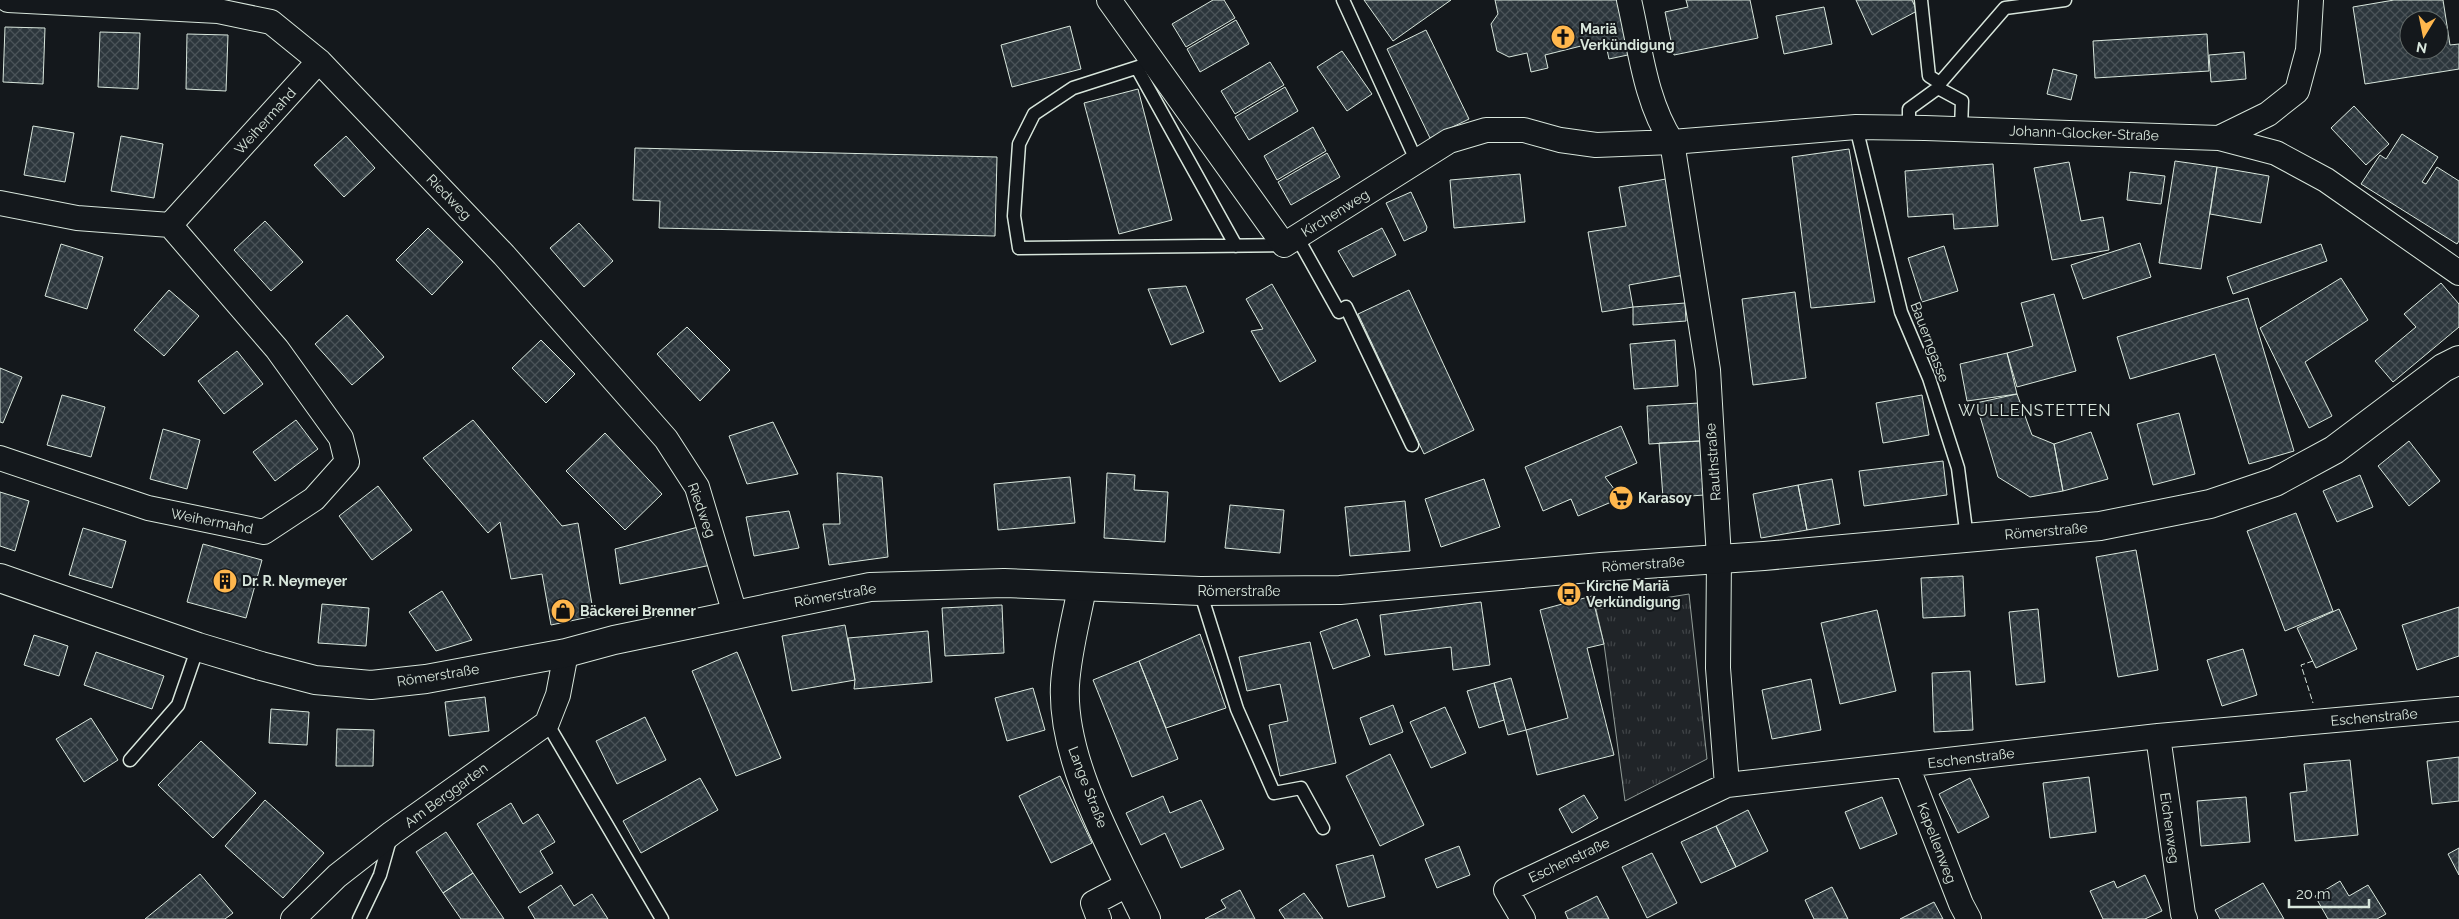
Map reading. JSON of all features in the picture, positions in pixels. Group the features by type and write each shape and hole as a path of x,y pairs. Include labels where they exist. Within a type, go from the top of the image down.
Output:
{"main road":[{"name":"Römerstraße","path":"0,578 198,647 314,680 371,685 426,679 566,652 735,614 870,587 1004,583 1200,592 1340,590 1719,558 1764,556 2100,526 2210,504 2275,482 2334,450 2443,368 2459,360"},
{"name":"Lange Straße","path":"1082,588 1067,663 1065,686 1067,726 1071,748 1086,787 1146,919"}],"street":[{"name":"Riedweg","path":"8,0 218,11 271,22 319,60 504,255 666,439 697,487 735,614"},
{"path":"1109,0 1145,65 1291,241"},
{"path":"1629,0 1653,104 1661,126 1672,142"},
{"path":"2219,138 2268,114 2297,91 2308,50 2311,0"},
{"name":"Weihermahd","path":"0,458 148,508 264,532 314,500 347,462 341,438 277,349 170,225 319,60"},
{"name":"Johann-Glocker-Straße","path":"1672,142 1856,127 2219,138 2276,153 2326,180 2459,273"},
{"name":"Kirchenweg","path":"1291,241 1449,141 1486,130 1524,130 1560,140 1596,144 1672,142"},
{"name":"Rauthstraße","path":"1672,142 1708,370 1719,558 1718,668 1727,784"},
{"path":"0,203 77,218 170,225"},
{"path":"547,723 558,695 566,652"},
{"name":"Eschenstraße","path":"1523,919 1506,890 1727,784 1906,766 2158,736 2459,709"},
{"name":"Am Berggarten","path":"293,919 337,876 392,833 547,723"},
{"name":"Eichenweg","path":"2158,736 2185,919"},
{"name":"Kapellenweg","path":"1906,766 1961,904 1969,919"},
{"path":"1099,919 1093,903 1129,884"}],"lane":[{"path":"1344,0 1417,162"},
{"path":"1921,0 1929,76 1939,86 1962,101 1961,129"},
{"path":"1909,128 1909,110 1939,86 2005,8 2065,0"},
{"path":"1236,246 1145,65 1073,88 1034,114 1019,144 1014,216 1019,248 1236,246 1291,241 1339,312 1346,307 1412,446"},
{"name":"Bauerngasse","path":"1856,127 1901,312 1928,378 1958,468 1968,538"},
{"path":"1200,592 1236,709 1274,793 1300,788 1323,828"},
{"path":"130,760 178,705 198,647"},
{"path":"547,723 662,919"},
{"path":"359,919 380,875 392,833"}],"green space":[{"path":"1689,594 1707,759 1625,801 1604,644 1596,609"}],"building":[{"path":"1213,0 1224,0 1235,18 1186,47 1172,24"},
{"path":"1364,0 1451,0 1393,41"},
{"name":"Mariä Verkündigung","path":"1495,0 1624,0 1637,53 1609,59 1605,40 1545,55 1548,68 1531,72 1527,53 1509,57 1497,51 1491,24 1498,14"},
{"path":"1686,0 1750,0 1758,38 1674,55 1665,12 1688,7"},
{"path":"1856,0 1912,0 1917,11 1872,35"},
{"path":"2394,0 2443,0 2445,10 2399,10 2399,60 2449,60 2449,39 2450,45 2459,44 2459,69 2365,84 2353,7"},
{"path":"1824,7 1832,44 1784,54 1776,16"},
{"path":"1236,20 1249,44 1200,72 1187,49"},
{"path":"1070,26 1081,69 1012,87 1001,45"},
{"path":"5,27 45,28 43,84 3,82"},
{"path":"1426,30 1469,119 1430,138 1387,49"},
{"path":"100,32 140,33 138,89 98,87"},
{"path":"187,34 228,35 226,91 186,89"},
{"path":"2207,34 2209,71 2095,78 2093,41"},
{"path":"1342,51 1372,94 1347,111 1317,67"},
{"path":"2244,52 2246,79 2211,82 2209,55"},
{"path":"1270,62 1284,85 1235,114 1221,91"},
{"path":"2053,69 2077,75 2071,100 2047,94"},
{"path":"1285,87 1298,111 1249,140 1235,117"},
{"path":"1138,89 1172,220 1119,234 1084,103"},
{"path":"2354,106 2389,144 2366,165 2331,128"},
{"path":"33,126 74,133 65,182 24,175"},
{"path":"1313,127 1326,151 1277,180 1264,156"},
{"path":"2402,134 2438,157 2422,182 2426,184 2437,167 2459,181 2459,241 2457,244 2361,184 2380,155 2386,159"},
{"path":"121,136 163,144 154,198 111,191"},
{"path":"346,136 375,168 344,197 314,165"},
{"path":"635,148 997,157 995,236 659,228 660,201 633,200"},
{"path":"1849,149 1875,302 1811,308 1792,157"},
{"path":"1327,153 1340,177 1291,205 1278,182"},
{"path":"2175,161 2217,167 2201,269 2159,263"},
{"path":"2069,162 2081,221 2103,217 2109,250 2052,260 2034,168"},
{"path":"1993,164 1998,226 1954,229 1953,214 1908,217 1905,171"},
{"path":"2217,167 2269,176 2261,223 2210,214"},
{"path":"2130,172 2165,176 2161,204 2127,200"},
{"path":"1520,174 1525,222 1454,228 1450,180"},
{"path":"1666,179 1684,275 1629,285 1633,307 1602,312 1588,232 1626,226 1619,187"},
{"path":"1411,192 1427,227 1426,231 1404,241 1386,203"},
{"path":"265,221 303,262 271,291 234,250"},
{"path":"579,223 613,261 584,287 550,248"},
{"path":"428,228 463,262 432,295 396,260"},
{"path":"1382,228 1396,255 1353,277 1338,251"},
{"path":"2140,243 2151,277 2083,299 2071,265"},
{"path":"61,244 103,257 87,309 45,296"},
{"path":"2321,244 2327,261 2233,294 2227,277"},
{"path":"1944,246 1958,291 1922,302 1908,258"},
{"path":"2341,278 2368,320 2305,362 2332,416 2309,428 2260,328"},
{"path":"2441,283 2459,304 2459,327 2393,382 2375,361 2416,327 2404,314"},
{"path":"1272,284 1316,361 1280,382 1251,331 1263,329 1246,299"},
{"path":"1186,286 1204,332 1171,345 1148,289"},
{"path":"169,290 199,316 164,356 134,330"},
{"path":"1409,290 1474,430 1424,454 1358,314"},
{"path":"1795,292 1806,378 1753,385 1742,299"},
{"path":"2054,294 2076,371 2017,387 2007,353 2033,346 2021,303"},
{"path":"2248,298 2294,451 2249,464 2215,354 2130,379 2117,337"},
{"path":"1685,303 1686,321 1633,325 1633,307"},
{"path":"347,315 384,357 352,385 315,344"},
{"path":"687,327 730,370 700,401 657,354"},
{"path":"541,340 575,374 546,403 512,368"},
{"path":"1675,340 1678,386 1634,389 1630,344"},
{"path":"237,351 263,384 224,414 198,381"},
{"path":"2007,353 2017,394 1967,401 1960,364"},
{"path":"0,368 22,377 3,423 0,422"},
{"path":"2017,394 2032,435 2054,444 2063,491 2030,497 1998,477 1976,403"},
{"path":"62,395 105,407 91,457 47,445"},
{"path":"1922,395 1929,435 1883,443 1876,403"},
{"path":"1699,403 1700,441 1649,444 1647,406"},
{"path":"2179,413 2195,474 2153,485 2137,424"},
{"path":"296,420 318,449 275,481 253,452"},
{"path":"473,420 562,526 578,523 594,616 551,625 542,574 511,579 500,522 488,533 423,458"},
{"path":"773,422 798,474 747,484 729,436"},
{"path":"1621,426 1637,463 1605,477 1621,498 1578,516 1571,499 1543,511 1525,467"},
{"path":"163,429 200,440 187,489 150,479"},
{"path":"2091,432 2108,479 2063,491 2054,444"},
{"path":"605,433 662,494 625,530 566,471"},
{"path":"1700,441 1704,495 1663,498 1659,443"},
{"path":"2409,441 2440,481 2409,506 2378,466"},
{"path":"1943,461 1947,495 1864,506 1859,471"},
{"path":"837,473 882,477 888,557 829,565 823,524 840,524"},
{"path":"1107,473 1135,475 1134,490 1168,492 1165,542 1104,538"},
{"path":"2360,475 2373,507 2337,522 2323,491"},
{"path":"1070,477 1075,523 998,530 994,484"},
{"path":"1484,479 1500,527 1441,547 1425,499"},
{"path":"1832,479 1840,524 1807,530 1798,485"},
{"path":"1798,485 1807,530 1761,538 1753,494"},
{"path":"378,486 412,530 372,560 339,516"},
{"path":"0,492 29,501 15,551 0,546"},
{"path":"1405,501 1410,551 1350,556 1345,507"},
{"path":"1230,505 1284,510 1280,553 1225,548"},
{"path":"789,511 799,548 754,556 746,517"},
{"path":"2296,513 2333,611 2285,631 2247,531"},
{"path":"702,526 711,565 620,584 615,549"},
{"path":"83,528 126,541 112,588 69,575"},
{"name":"Dr. R. Neymeyer","path":"203,544 262,560 246,618 187,602"},
{"path":"2136,550 2158,670 2118,677 2096,557"},
{"path":"1963,576 1965,616 1923,618 1921,578"},
{"path":"442,591 472,640 436,651 409,612"},
{"path":"1592,596 1604,644 1587,648 1614,755 1537,775 1526,730 1568,718 1540,610"},
{"path":"1481,602 1490,665 1453,670 1451,647 1385,655 1380,615"},
{"path":"322,604 369,608 366,646 318,643"},
{"path":"1002,605 1004,653 945,656 942,608"},
{"path":"2459,607 2459,656 2417,670 2402,625"},
{"path":"2038,609 2045,682 2016,685 2009,612"},
{"path":"2339,609 2357,649 2316,668 2297,628"},
{"path":"1877,610 1896,691 1840,704 1821,623"},
{"path":"1357,619 1370,656 1333,669 1320,632"},
{"path":"845,625 855,680 792,691 782,636"},
{"path":"928,631 932,682 854,689 855,680 848,638"},
{"path":"1200,634 1226,708 1166,728 1139,661"},
{"path":"34,635 68,646 59,676 24,665"},
{"path":"1310,642 1336,763 1280,776 1269,725 1288,721 1280,684 1247,691 1239,657"},
{"path":"2243,649 2257,695 2222,706 2207,660"},
{"path":"96,652 164,676 152,709 84,685"},
{"path":"737,652 781,758 736,776 692,671"},
{"path":"1139,661 1178,759 1132,777 1093,680"},
{"path":"1970,671 1973,730 1934,732 1932,673"},
{"path":"1511,678 1526,730 1508,735 1494,683"},
{"path":"1811,679 1821,730 1772,739 1762,690"},
{"path":"1494,683 1504,720 1479,728 1467,691"},
{"path":"1033,688 1045,730 1007,741 995,698"},
{"path":"485,697 489,731 449,736 445,702"},
{"path":"1393,705 1403,732 1370,745 1360,718"},
{"path":"1445,707 1466,753 1431,768 1410,722"},
{"path":"271,709 309,712 307,745 269,743"},
{"path":"645,717 666,760 617,784 596,741"},
{"path":"91,718 118,760 84,782 56,739"},
{"path":"337,729 374,730 373,766 336,766"},
{"path":"201,741 256,793 213,838 158,785"},
{"path":"1390,754 1424,825 1380,846 1346,776"},
{"path":"2459,757 2459,801 2432,804 2427,761"},
{"path":"2350,760 2358,835 2295,841 2290,793 2307,791 2304,764"},
{"path":"1060,776 1092,843 1051,863 1019,796"},
{"path":"2089,777 2096,832 2050,838 2043,783"},
{"path":"700,778 718,810 641,853 623,821"},
{"path":"1970,778 1989,817 1958,833 1939,794"},
{"path":"1584,795 1598,818 1572,833 1559,809"},
{"path":"1163,796 1170,813 1201,800 1224,849 1181,868 1165,833 1141,845 1126,813"},
{"path":"1882,797 1897,834 1860,849 1845,812"},
{"path":"2246,797 2250,842 2201,846 2197,801"},
{"path":"265,800 324,853 283,898 225,846"},
{"path":"511,803 523,824 538,814 555,842 540,851 553,873 520,893 477,824"},
{"path":"1748,810 1768,851 1736,867 1716,826"},
{"path":"1716,826 1736,867 1701,883 1681,842"},
{"path":"446,832 473,873 443,893 416,852"},
{"path":"1459,846 1470,875 1437,888 1425,859"},
{"path":"2459,848 2459,875 2448,854"},
{"path":"1652,853 1677,903 1647,918 1622,867"},
{"path":"1373,855 1385,897 1348,907 1336,865"},
{"path":"473,873 504,919 461,919 443,893"},
{"path":"200,874 233,913 225,919 145,919"},
{"path":"2145,875 2162,911 2145,919 2103,919 2090,891 2114,881 2117,888"},
{"path":"2340,881 2349,896 2368,885 2386,914 2377,919 2328,919 2315,896"},
{"path":"2263,883 2284,919 2220,919 2215,910"},
{"path":"561,885 574,906 592,894 608,919 535,919 528,907"},
{"path":"1832,887 1848,919 1814,919 1805,900"},
{"path":"1240,890 1255,919 1205,919 1226,908 1221,900"},
{"path":"1304,893 1323,919 1285,919 1279,910"},
{"path":"1597,896 1609,919 1568,919 1565,912"},
{"path":"1934,902 1943,919 1900,919"}],"fence":[{"path":"2313,661 2301,665 2313,703"}],"place":[{"name":"Mariä Verkündigung","path":"1563,37"},
{"name":"Karasoy","path":"1621,498"},
{"name":"Dr. R. Neymeyer","path":"225,581"},
{"name":"Kirche Mariä Verkündigung","path":"1569,594"},
{"name":"Bäckerei Brenner","path":"563,611"}],"district":[{"name":"WULLENSTETTEN","path":"2035,410"}]}
